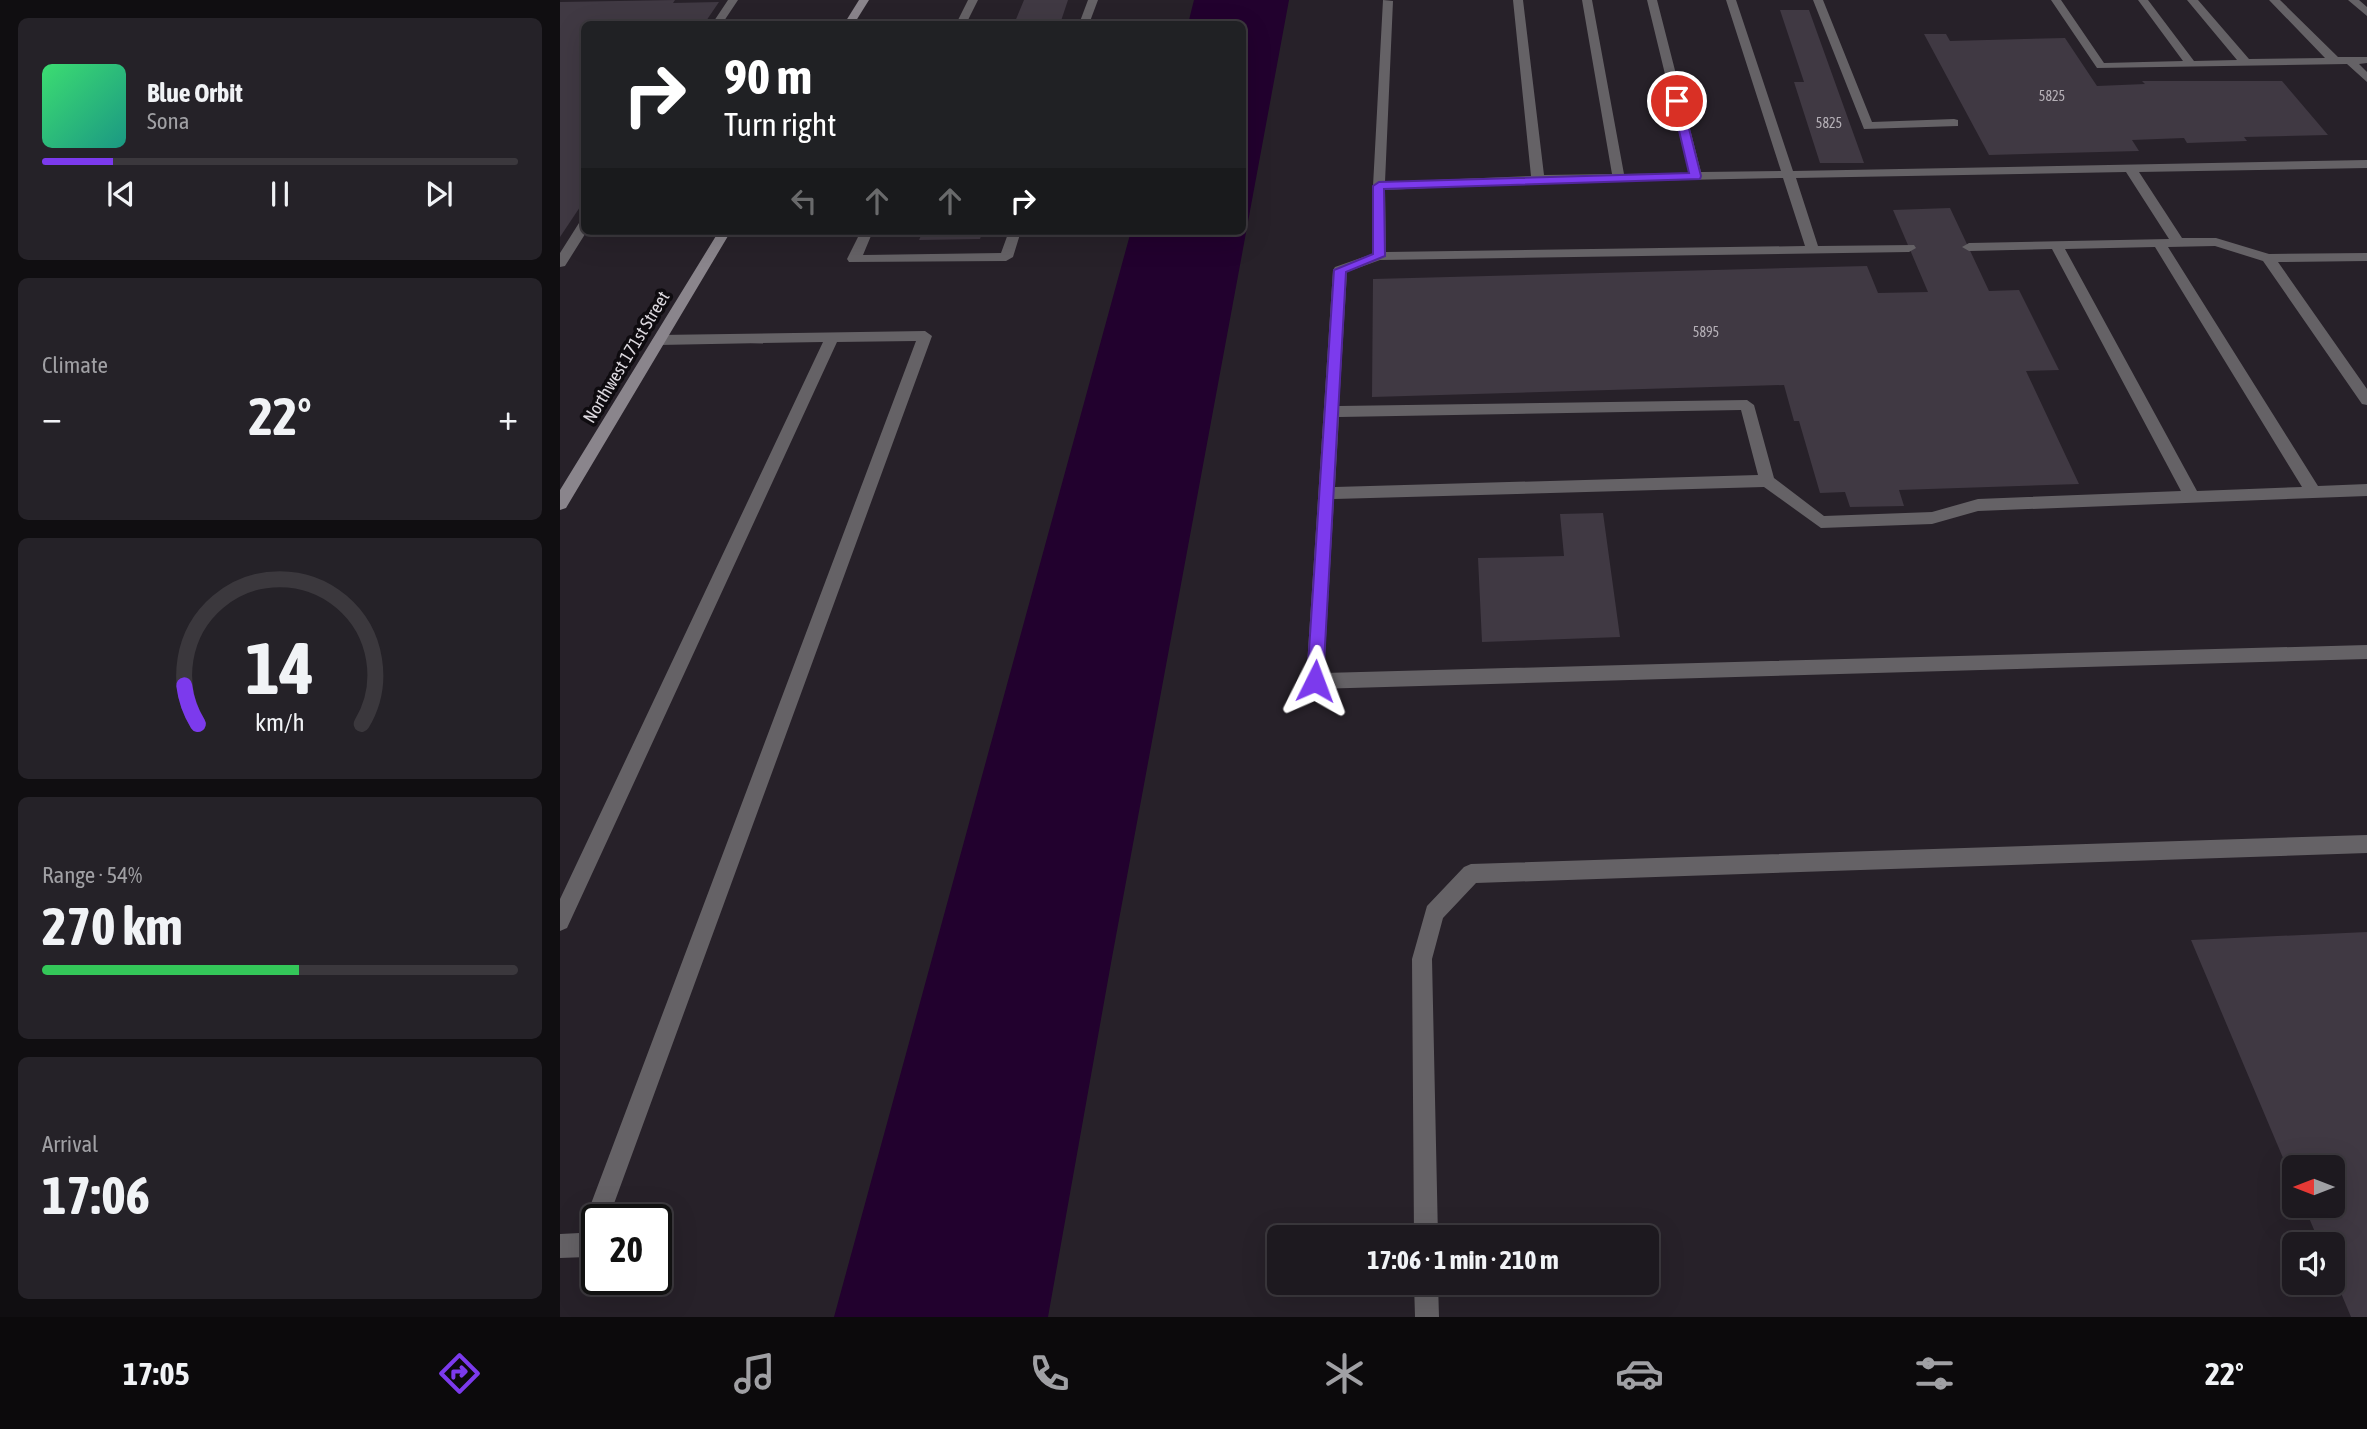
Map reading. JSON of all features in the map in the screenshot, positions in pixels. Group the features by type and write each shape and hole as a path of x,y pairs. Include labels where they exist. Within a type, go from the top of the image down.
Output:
{"street":[{"path":"851,21 864,0"},
{"name":"Northwest 171st Street","path":"562,497 723,235"}],"lane":[{"path":"719,21 733,0"},
{"path":"962,21 973,0"},
{"path":"1085,21 1093,0"},
{"path":"1518,0 1538,179"},
{"path":"1587,0 1619,178"},
{"path":"1652,0 1696,176"},
{"path":"1731,0 1813,250"},
{"path":"1818,0 1868,126 1954,123"},
{"path":"2056,0 2101,66 2367,60"},
{"path":"2143,0 2191,64"},
{"path":"2192,0 2246,63"},
{"path":"2274,0 2335,61"},
{"path":"2353,0 2367,13"},
{"path":"1379,256 1379,186 1388,1"},
{"path":"2350,60 2367,79"},
{"path":"1379,186 1538,179 2367,164"},
{"path":"2130,168 2178,243"},
{"path":"560,263 581,231"},
{"path":"865,235 854,259 1006,257 1014,235"},
{"path":"1969,247 2216,242 2268,258 2367,257"},
{"path":"2159,243 2314,492"},
{"path":"2056,245 2192,497"},
{"path":"1909,248 1379,256 1340,270 1315,681 2367,652"},
{"path":"2268,258 2367,400"},
{"path":"560,1246 587,1245 925,336 659,340"},
{"path":"560,920 832,338"},
{"path":"1331,412 1747,405 1767,481 1821,522 1932,517 1978,505 2367,490"},
{"path":"1326,493 1767,481"},
{"path":"1426,1225 1422,959 1434,913 1471,874 2367,844"},
{"path":"1426,1295 1427,1317"}],"shaded area":[{"path":"1194,0 1289,0 1246,233 1246,21 1189,21"},
{"path":"1130,235 1246,235 1048,1317 834,1317"}],"building":[{"path":"1024,0 1068,0 1061,21 1015,21"},
{"path":"560,2 719,2 706,21 581,21 581,206 560,237"},
{"path":"1780,10 1809,10 1864,163 1820,163 1794,82 1804,82"},
{"path":"1924,34 1946,34 1950,41 2065,38 2097,86 2145,84 2142,81 2282,81 2328,135 2244,137 2247,141 2187,143 2184,138 2132,140 2139,151 1989,155"},
{"path":"1950,208 1989,291 2019,290 2059,370 2026,371 2079,484 1899,490 1904,506 1850,507 1845,492 1820,493 1799,421 1794,421 1784,385 1372,397 1373,279 1867,266 1878,293 1928,292 1893,210"},
{"path":"921,235 982,235 980,239 919,240"},
{"path":"1603,513 1620,637 1482,642 1478,558 1564,556 1560,514"},
{"path":"2367,932 2367,1317 2351,1317 2342,1295 2345,1295 2345,1232 2315,1232 2309,1218 2345,1218 2345,1155 2282,1156 2191,940"}],"route":[{"path":"1315,681 1340,270 1379,256 1379,186 1696,176 1677,101"}]}
